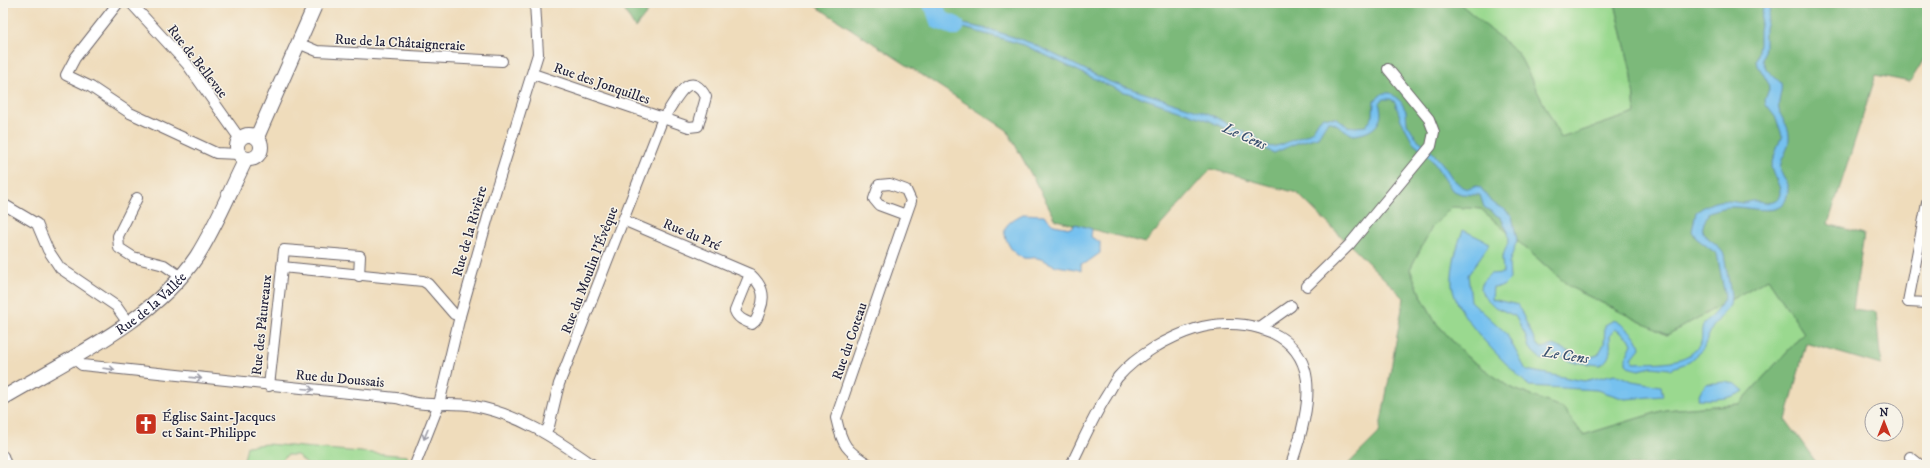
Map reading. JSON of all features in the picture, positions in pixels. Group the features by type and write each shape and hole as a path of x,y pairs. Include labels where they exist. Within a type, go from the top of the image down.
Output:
{"street":[{"path":"118,3 75,58 66,75 91,87 130,113 216,153 242,157 254,158 260,153 261,144 257,137 246,135 240,139 237,146 242,157"},
{"name":"Rue de Bellevue","path":"132,3 186,64 240,139"},
{"path":"257,137 316,3"},
{"name":"Rue de la Rivière","path":"415,465 439,404 460,316 494,196 533,74 538,54 535,3"},
{"name":"Rue de la Châtaigneraie","path":"298,43 317,51 502,62"},
{"path":"1307,286 1349,245 1431,146 1434,132 1429,119 1388,69"},
{"name":"Rue des Jonquilles","path":"533,74 689,128 698,126 706,104 706,97 703,91 698,86 690,85 682,88 670,110 663,118"},
{"name":"Rue du Moulin l'Évêque","path":"545,433 559,384 663,118"},
{"name":"Rue de la Vallée","path":"3,398 73,358 149,308 197,256 242,157"},
{"path":"137,198 118,236 119,248 134,257 164,265 180,276"},
{"path":"1927,203 1908,302 1927,303"},
{"path":"3,204 37,224 48,250 60,268 116,306 128,323"},
{"name":"Rue du Coteau","path":"870,465 853,455 840,438 836,418 906,215"},
{"name":"Rue du Pré","path":"623,220 750,274"},
{"name":"Rue des Pâtureaux","path":"269,386 284,250 360,256 360,276"},
{"name":"Rue des Pâtureaux","path":"282,267 360,276 423,281 428,284 454,314 460,316"},
{"path":"1260,328 1291,306"},
{"path":"1071,465 1097,412 1118,377 1140,358 1166,340 1196,329 1225,324 1251,325 1273,332 1286,341 1298,356 1305,369 1307,397 1296,452 1291,465"},
{"name":"Rue du Doussais","path":"73,358 82,365 269,386 396,398 417,403 458,403 475,406 503,413 545,433 593,465"},
{"path":"3,456 6,465"},
{"path":"1910,457 1920,465"}],"green space":[{"path":"620,3 655,3 635,28"},
{"path":"811,3 1459,3 1518,53 1561,138 1635,113 1632,76 1615,3 1927,3 1927,54 1910,82 1876,75 1828,224 1864,234 1853,309 1876,312 1881,365 1806,343 1786,420 1818,465 1347,465 1379,433 1404,298 1297,193 1211,169 1145,243 1056,220 1007,130","holes":["1452,207 1481,209 1570,287 1667,335 1768,279 1804,333 1739,404 1665,410 1583,435 1563,408 1509,387 1466,356 1437,324 1421,296 1410,269 1432,227"]},
{"path":"1459,3 1615,3 1632,76 1635,113 1561,138 1518,53"},
{"path":"1452,206 1481,209 1570,287 1667,335 1768,279 1804,333 1739,404 1665,410 1583,435 1563,408 1509,387 1466,356 1437,324 1421,296 1410,269 1432,227"},
{"path":"267,444 408,456 405,465 308,465 297,455 287,455 277,465 243,465 247,446"}],"water":[{"path":"1764,3 1772,3 1765,28 1765,47 1762,60 1767,70 1781,83 1779,110 1789,132 1789,143 1781,165 1783,176 1788,184 1787,196 1783,204 1777,208 1769,210 1728,207 1709,212 1703,225 1703,234 1717,245 1724,254 1731,295 1730,305 1712,328 1703,349 1687,363 1670,369 1652,367 1639,370 1631,368 1626,364 1626,357 1632,344 1629,338 1615,329 1610,335 1609,356 1600,365 1572,362 1555,354 1542,360 1529,348 1525,334 1515,316 1495,307 1483,295 1481,289 1482,282 1490,274 1503,273 1502,258 1509,240 1508,232 1501,218 1484,207 1480,195 1461,194 1452,190 1430,157 1413,142 1401,120 1395,102 1391,99 1384,99 1379,103 1381,116 1379,122 1371,130 1353,135 1335,123 1328,121 1318,137 1297,143 1274,153 1208,120 1116,89 1024,45 964,28 943,25 936,20 933,13 937,12 939,17 944,20 992,30 1031,43 1110,82 1210,114 1238,130 1254,135 1261,143 1271,147 1308,134 1323,117 1337,118 1347,126 1366,126 1373,116 1374,101 1383,93 1391,93 1401,102 1406,111 1407,123 1417,139 1429,148 1452,178 1462,187 1468,189 1477,186 1481,188 1491,202 1512,216 1517,240 1509,263 1510,279 1503,286 1493,287 1492,299 1518,305 1537,345 1542,348 1554,345 1580,357 1591,357 1598,355 1604,344 1605,325 1614,320 1630,331 1637,339 1640,348 1632,358 1633,363 1660,362 1680,359 1696,350 1701,342 1702,328 1704,324 1716,311 1725,296 1717,254 1696,238 1692,231 1696,212 1720,201 1742,203 1755,201 1774,202 1779,198 1780,190 1771,169 1771,165 1782,135 1776,118 1766,105 1765,100 1770,86 1756,62 1759,44 1759,30"},
{"path":"1023,214 1044,215 1054,225 1070,228 1076,224 1092,229 1091,237 1100,242 1100,253 1086,263 1081,264 1081,271 1054,265 1039,259 1021,257 1010,246 1006,239 1005,228 1010,222"},
{"path":"1463,230 1490,243 1468,275 1471,301 1506,333 1526,370 1584,381 1615,374 1632,381 1661,386 1663,396 1625,399 1597,390 1529,386 1495,352 1471,325 1455,297 1452,284 1452,270"},
{"path":"1724,382 1736,384 1744,391 1734,396 1698,399 1700,392 1706,384"}],"waterway":[{"name":"Le Cens","path":"931,3 934,5 939,20 955,26"}],"place":[{"name":"Église Saint-Jacques et Saint-Philippe","path":"146,424"}]}
